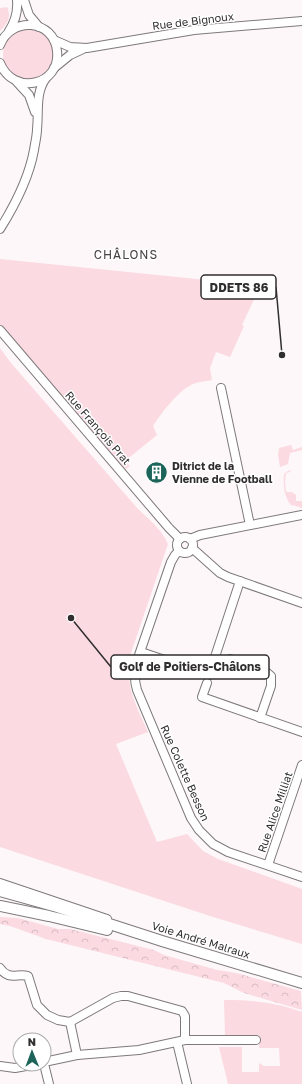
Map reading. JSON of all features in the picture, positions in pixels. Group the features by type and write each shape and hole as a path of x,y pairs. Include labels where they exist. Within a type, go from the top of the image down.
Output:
{"main road":[{"name":"Voie André Malraux","path":"0,891 57,907 94,920 302,983"},
{"name":"Voie André Malraux","path":"0,896 94,920"},
{"path":"0,906 162,941"}],"street":[{"path":"9,32 16,18 17,0"},
{"path":"24,0 29,15 40,27 47,31 54,40 58,56 54,69"},
{"name":"Rue de Bignoux","path":"37,128 38,97 41,86 46,78 70,55 87,48 194,30 302,21"},
{"path":"0,46 3,39 16,27 30,25 40,27"},
{"name":"Rue de Bignoux","path":"54,40 70,47 87,48"},
{"path":"0,63 4,73 16,81 31,98 37,128 30,168 15,202 0,229"},
{"path":"16,81 22,83 33,83 46,78"},
{"path":"0,221 15,202"},
{"name":"Rue François Prat","path":"0,330 180,539"},
{"path":"221,388 250,525"},
{"path":"190,539 193,544 192,548 186,553 179,551 177,543 180,539 186,537 190,539 200,535 302,515"},
{"path":"192,548 224,575 302,603"},
{"name":"Rue Colette Besson","path":"179,551 171,562 139,656 134,680 137,690 191,818 199,830 213,844 228,852 302,876"},
{"path":"240,581 202,697 302,732"},
{"path":"216,654 265,671 271,676 271,686 260,718"},
{"path":"139,656 208,679"},
{"name":"Rue Alice Milliat","path":"268,865 302,765"},
{"path":"0,883 96,914 162,941"},
{"path":"0,968 9,976 28,976 36,1003 41,1010 54,1019 70,1022 113,998 121,996 128,996 182,1011 185,1016 181,1041 187,1084"},
{"path":"70,1022 77,1055"},
{"path":"52,1061 77,1055 139,1050 181,1041 256,1040"},
{"path":"0,1066 12,1068"},
{"path":"46,1072 49,1084"}],"green space":[{"path":"7,7 9,17 5,26 0,31 0,8"},
{"path":"23,29 33,29 46,36 53,49 53,59 46,72 33,79 23,79 14,75 7,68 3,59 3,49 7,40 14,33"},
{"path":"0,259 236,283 258,291 242,325 244,326 230,357 216,352 210,368 212,380 191,385 175,398 153,426 157,435 125,461 130,466 126,469 120,465 0,325"},
{"path":"0,348 11,363 138,509 159,529 168,544 131,653 130,662 129,678 131,692 148,732 116,744 157,842 187,834 203,851 218,859 302,889 302,944 210,916 0,847"},
{"path":"291,445 293,450 302,447 302,450 290,453 288,464 280,467 278,455 279,448"},
{"path":"291,470 290,472 286,473 286,492 292,492 296,495 296,501 302,501 302,508 292,506 287,499 284,487 284,474"},
{"path":"0,917 18,918 58,929 70,929 154,950 164,955 217,970 236,973 301,991 302,1010 244,993 224,983 46,939 0,924"},
{"path":"224,1000 263,1002 302,1012 302,1084 228,1084 219,1047 242,1047 242,1072 259,1072 259,1063 264,1066 280,1066 279,1048 259,1048 259,1035 225,1035"}],"place":[{"name":"DDETS 86","path":"282,355"},
{"name":"Ditrict de la Vienne de Football","path":"156,472"},
{"name":"Golf de Poitiers-Châlons","path":"71,618"}],"district":[{"name":"CHÂLONS","path":"126,255"}]}
